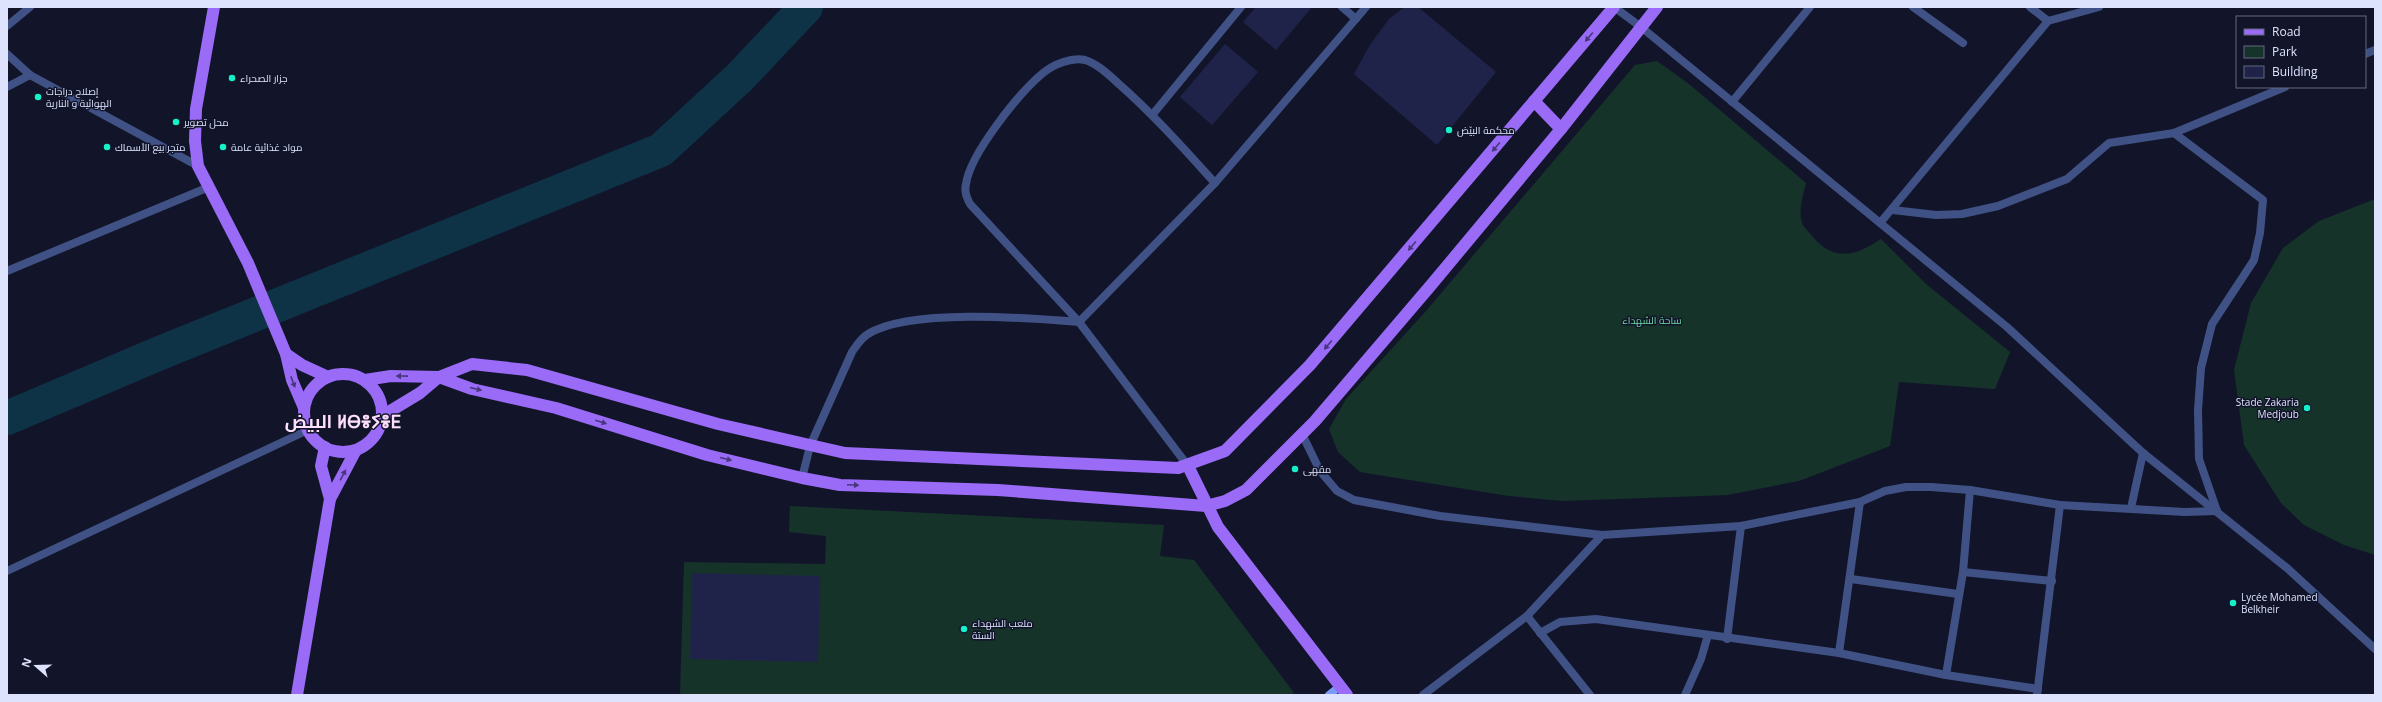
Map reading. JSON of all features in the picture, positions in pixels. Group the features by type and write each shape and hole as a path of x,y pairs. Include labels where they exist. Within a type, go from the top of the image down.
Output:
{"main road":[{"path":"214,7 196,109 195,141 198,166 248,263 286,354 292,380 304,408 304,419 308,430 315,440 325,447 339,452 356,450 364,446 376,433 382,416 379,398 365,380"},
{"path":"382,416 420,394 439,377 472,364 527,370 718,424 845,453 1178,468 1188,466 1225,451 1310,366 1614,7"},
{"path":"304,408 312,390 328,377 344,374 365,380 391,376 439,377 472,389 556,408 707,455 802,478 840,484 998,490 1206,506 1225,501 1246,490 1302,434 1432,284 1561,129 1657,7"},
{"path":"1534,102 1561,129"},
{"path":"286,354 302,366 328,377"},
{"path":"325,447 321,466 330,499"},
{"path":"297,695 330,499 356,450"},
{"path":"1188,466 1206,506 1218,527 1343,690 1329,695"}],"street":[{"path":"7,26 30,7"},
{"path":"1153,114 1241,7"},
{"path":"1342,7 1356,19"},
{"path":"1079,322 1215,183 1366,7"},
{"path":"1614,7 2007,327 2143,453 2287,568 2375,649"},
{"path":"1732,102 1810,7"},
{"path":"1913,7 1963,44"},
{"path":"2030,7 2048,21"},
{"path":"1880,224 2048,21 2099,7"},
{"path":"7,54 30,75 198,166"},
{"path":"1188,466 1079,322 970,204 965,194 967,178 975,159 997,123 1043,72 1063,62 1075,59 1087,61 1104,71 1153,114 1215,183"},
{"path":"7,87 30,75"},
{"path":"1893,210 1936,214 1962,214 1998,206 2067,178 2109,143 2174,133 2283,88"},
{"path":"2174,133 2263,200 2260,233 2254,260 2212,324 2201,368 2198,410 2199,459 2216,511"},
{"path":"7,271 209,187"},
{"path":"802,478 810,446 852,352 861,338 869,333 902,322 938,318 1040,318 1079,322"},
{"path":"7,571 308,430"},
{"path":"1302,434 1320,471 1337,491 1354,500 1440,516 1602,535 1741,526 1860,502 1885,491 1906,487 1932,487 1970,490 2060,505 2186,512 2216,511"},
{"path":"2131,508 2143,453"},
{"path":"1946,675 1958,594 1963,572 1970,490"},
{"path":"1839,653 1851,579 1860,502"},
{"path":"1540,633 1560,622 1596,619 1727,639 1839,653 2038,692 2060,505"},
{"path":"1727,639 1741,526"},
{"path":"1423,695 1527,616 1602,535"},
{"path":"1963,572 2052,581"},
{"path":"1851,579 1958,594"},
{"path":"1527,616 1590,695"},
{"path":"1685,695 1702,658 1708,635"}],"green space":[{"name":"ساحة الشهداء","path":"1657,61 1689,84 1806,183 1801,208 1802,223 1821,245 1830,251 1846,254 1863,249 1881,239 1926,284 2010,352 1995,389 1899,382 1890,446 1799,481 1727,495 1562,501 1509,496 1360,472 1338,452 1329,429 1346,399 1426,311 1635,65"},
{"name":"Stade Zakaria Medjoub","path":"2375,199 2375,555 2344,545 2304,525 2281,503 2244,445 2234,370 2251,303 2283,248 2319,221"},
{"name":"ملعب الشهداء الستة","path":"790,506 1164,525 1160,556 1194,560 1294,693 1291,695 680,695 684,562 825,564 826,536 789,532"}],"building":[{"path":"1256,7 1312,7 1276,50 1243,22"},
{"path":"1405,7 1418,7 1496,72 1437,145 1354,74 1370,45 1389,19"},
{"path":"1225,44 1258,72 1212,125 1180,97"},
{"path":"692,573 820,576 818,662 690,659"}],"waterway":[{"path":"7,418 160,353 661,150 740,77 806,7"}],"place":[{"name":"جزار الصحراء","path":"232,78"},
{"name":"إصلاح دراجات الهوائية و النارية","path":"38,97"},
{"name":"محل تصوير","path":"176,122"},
{"name":"محكمة البيّض","path":"1449,130"},
{"name":"متجر بيع الأسماك","path":"107,147"},
{"name":"مواد غذائية عامة","path":"223,147"},
{"name":"Stade Zakaria Medjoub","path":"2307,408"},
{"name":"مقهى","path":"1295,469"},
{"name":"Lycée Mohamed Belkheir","path":"2233,603"},
{"name":"ملعب الشهداء الستة","path":"964,629"}],"district":[{"name":"البيض ⵍⴱⴻⵢⴻⴹ","path":"343,422"}]}
